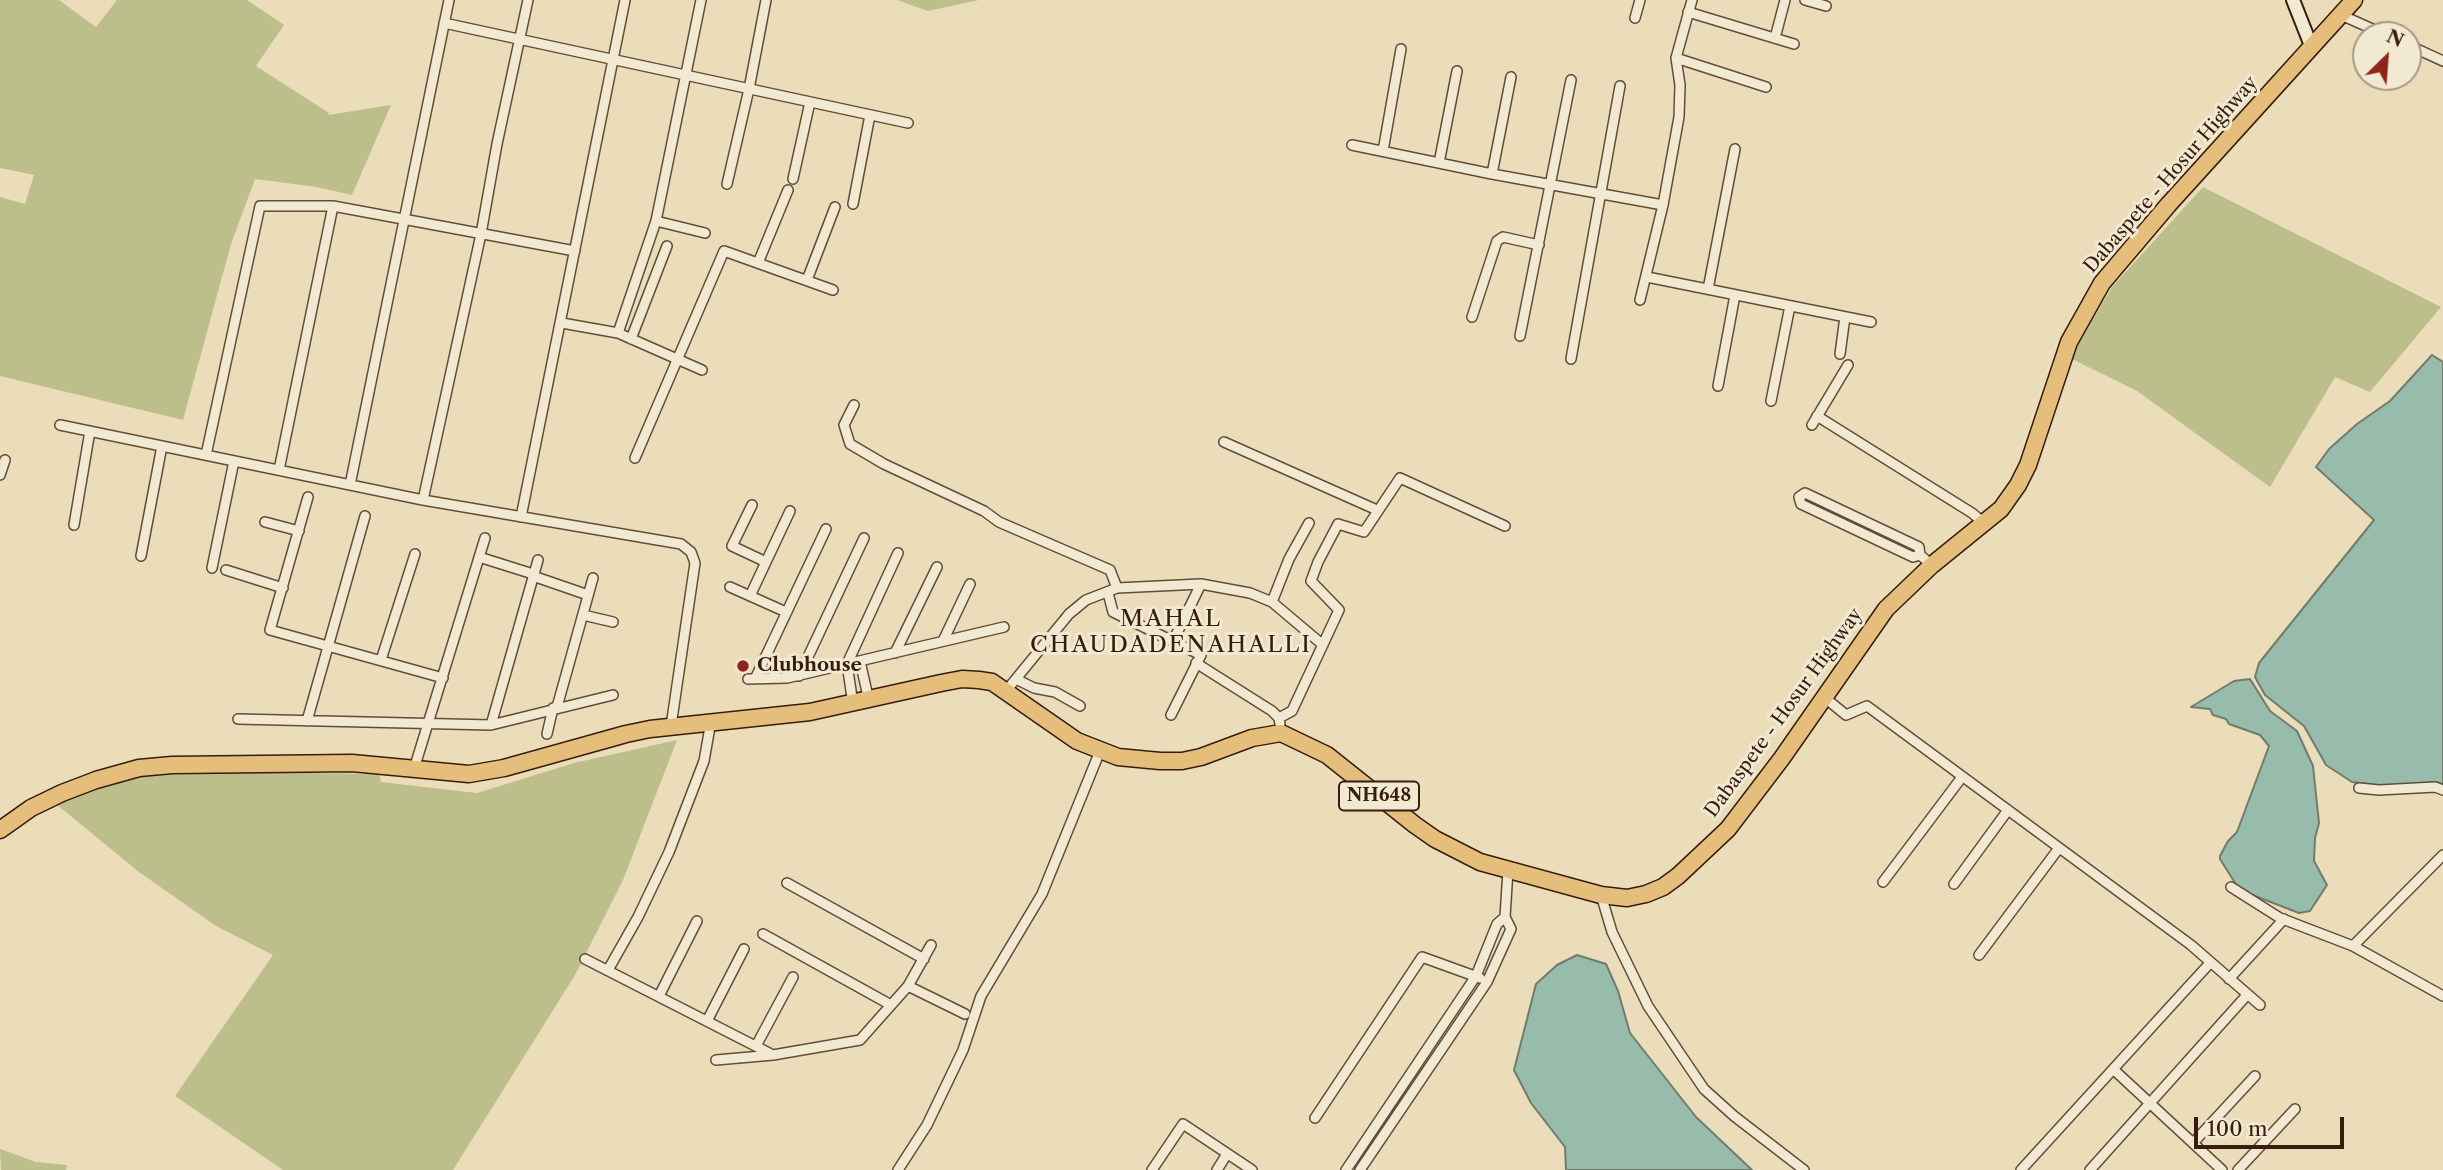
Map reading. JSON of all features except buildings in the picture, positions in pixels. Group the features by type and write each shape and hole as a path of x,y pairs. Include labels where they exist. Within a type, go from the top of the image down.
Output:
{"highway":[{"name":"Dabaspete - Hosur Highway","path":"1280,725 1327,755 1435,839 1480,862 1601,895 1627,898 1663,887 1695,862 1754,797 1886,609 1926,560 2001,509 2028,465 2069,342 2102,283 2169,204 2354,0"},
{"path":"0,830 31,808 62,793 96,779 139,768 172,765 352,763 469,774 504,768 626,734 711,721 810,712 962,679 1011,685 1077,741 1118,757 1182,761 1201,757 1280,725"}],"street":[{"path":"350,485 449,0"},
{"path":"423,500 528,0"},
{"path":"521,517 625,0"},
{"path":"618,333 656,221 701,0"},
{"path":"727,184 766,0"},
{"path":"1635,18 1640,0"},
{"path":"1640,300 1663,205 1679,117 1680,85 1676,58 1692,0"},
{"path":"1775,38 1785,0"},
{"path":"1805,0 1826,6"},
{"path":"2292,0 2312,48"},
{"path":"1688,12 1794,44"},
{"path":"2341,15 2354,21"},
{"path":"444,23 908,123"},
{"path":"1383,151 1401,49"},
{"path":"2422,51 2443,61"},
{"path":"1676,58 1766,87"},
{"path":"1439,163 1457,71"},
{"path":"1492,174 1511,77"},
{"path":"1520,336 1571,80"},
{"path":"1571,359 1620,86"},
{"path":"793,179 810,102"},
{"path":"853,204 870,115"},
{"path":"1352,145 1663,205"},
{"path":"1708,289 1735,149"},
{"path":"758,263 788,190"},
{"path":"206,455 260,206 333,206 575,251"},
{"path":"279,470 333,206"},
{"path":"807,280 835,207"},
{"path":"656,221 705,233"},
{"path":"1472,317 1497,241 1503,237 1539,245"},
{"path":"631,339 667,246"},
{"path":"635,458 724,251 833,290"},
{"path":"1647,277 1871,322"},
{"path":"1718,386 1735,295"},
{"path":"1771,401 1790,306"},
{"path":"1840,354 1845,317"},
{"path":"562,323 618,333 702,370"},
{"path":"1812,425 1848,365"},
{"path":"854,405 844,425 850,444 884,464 984,511 999,522 1110,570 1117,588"},
{"path":"1817,416 1984,523"},
{"path":"60,425 423,500 681,544 691,552 695,563 671,726"},
{"path":"74,525 90,431"},
{"path":"1224,442 1377,510"},
{"path":"141,556 162,446"},
{"path":"0,475 5,460"},
{"path":"212,568 234,461"},
{"path":"1196,663 1272,711 1280,725 1292,711 1339,610 1311,581 1338,524 1364,532 1400,478 1505,526"},
{"path":"1805,493 1919,547 1926,560 1913,557 1801,504 1799,497 1805,493"},
{"path":"308,497 270,630 443,678"},
{"path":"752,505 732,546 766,562"},
{"path":"750,596 790,511"},
{"path":"307,721 365,516"},
{"path":"265,522 299,531"},
{"path":"1272,602 1289,559 1309,523"},
{"path":"826,528 752,679 799,676 1004,627"},
{"path":"414,769 485,538"},
{"path":"799,676 864,538"},
{"path":"861,702 847,664 898,553"},
{"path":"381,660 415,555"},
{"path":"479,557 589,595"},
{"path":"491,725 538,560"},
{"path":"895,653 937,567"},
{"path":"226,570 283,588"},
{"path":"547,734 593,578"},
{"path":"943,642 970,584"},
{"path":"1173,641 1201,584"},
{"path":"1011,685 1069,614 1086,600 1117,588 1201,584 1250,593 1272,602 1323,645"},
{"path":"730,587 786,612"},
{"path":"1108,593 1113,612 1200,654 1171,715"},
{"path":"583,615 613,622"},
{"path":"860,661 861,702"},
{"path":"1011,685 1055,692 1080,706"},
{"path":"238,719 491,725 612,695"},
{"path":"1824,697 1846,715 1867,706 2191,946 2260,1005"},
{"path":"608,970 638,917 669,852 704,761 711,721"},
{"path":"898,1170 927,1125 963,1050 981,996 1042,894 1100,751"},
{"path":"1883,882 1962,777"},
{"path":"2359,788 2379,790 2435,787 2443,790"},
{"path":"1954,884 2008,810"},
{"path":"1979,955 2059,848"},
{"path":"2353,946 2443,856"},
{"path":"1360,1170 1487,982 1511,929 1505,917 1508,870"},
{"path":"787,883 923,959"},
{"path":"2231,887 2284,919 2353,946 2443,996"},
{"path":"1601,895 1612,932 1648,1006 1704,1089 1804,1170"},
{"path":"1346,1170 1476,976 1497,924 1505,917"},
{"path":"2229,979 2284,919"},
{"path":"659,996 696,921"},
{"path":"763,934 891,1005"},
{"path":"716,1060 773,1055 860,1040 908,986 931,944"},
{"path":"707,1021 744,949"},
{"path":"1315,1118 1422,957 1487,982"},
{"path":"585,958 773,1055"},
{"path":"2021,1170 2210,963"},
{"path":"756,1046 793,977"},
{"path":"908,986 965,1014"},
{"path":"2090,1170 2247,995"},
{"path":"2113,1069 2222,1170"},
{"path":"2193,1143 2255,1076"},
{"path":"2238,1170 2295,1109"},
{"path":"1152,1170 1183,1124 1252,1170"},
{"path":"1217,1170 1227,1154"}],"green space":[{"path":"0,0 59,0 96,27 117,0 247,0 284,25 256,66 329,113 328,115 391,105 352,195 317,187 255,179 231,244 183,420 0,376 0,197 25,204 34,175 0,168"},
{"path":"897,0 979,0 928,11"},
{"path":"2203,187 2441,307 2370,392 2335,377 2270,487 2137,391 2070,358 2112,287"},
{"path":"677,740 623,880 575,975 453,1170 283,1170 175,1096 273,955 216,926 139,872 56,804 109,783 155,774 379,774 381,782 477,793 574,763"},
{"path":"0,1149 36,1162 67,1165 66,1170 1,1170"}],"shaded area":[{"path":"2432,355 2443,362 2443,785 2437,782 2385,786 2352,782 2326,765 2304,726 2265,695 2255,677 2259,663 2374,520 2316,467 2329,449 2357,424 2390,401"},
{"path":"2250,679 2270,711 2297,731 2313,766 2319,823 2314,861 2327,885 2310,911 2299,913 2250,894 2237,886 2220,859 2228,841 2237,832 2269,746 2260,735 2229,724 2226,719 2213,715 2210,709 2191,707 2234,681"},
{"path":"1577,955 1606,964 1618,991 1630,1033 1696,1117 1752,1170 1566,1170 1565,1147 1531,1103 1514,1070 1536,984 1557,965"}],"place":[{"name":"Clubhouse","path":"743,666"}],"district":[{"name":"MAHAL CHAUDADENAHALLI","path":"1171,632"}]}
